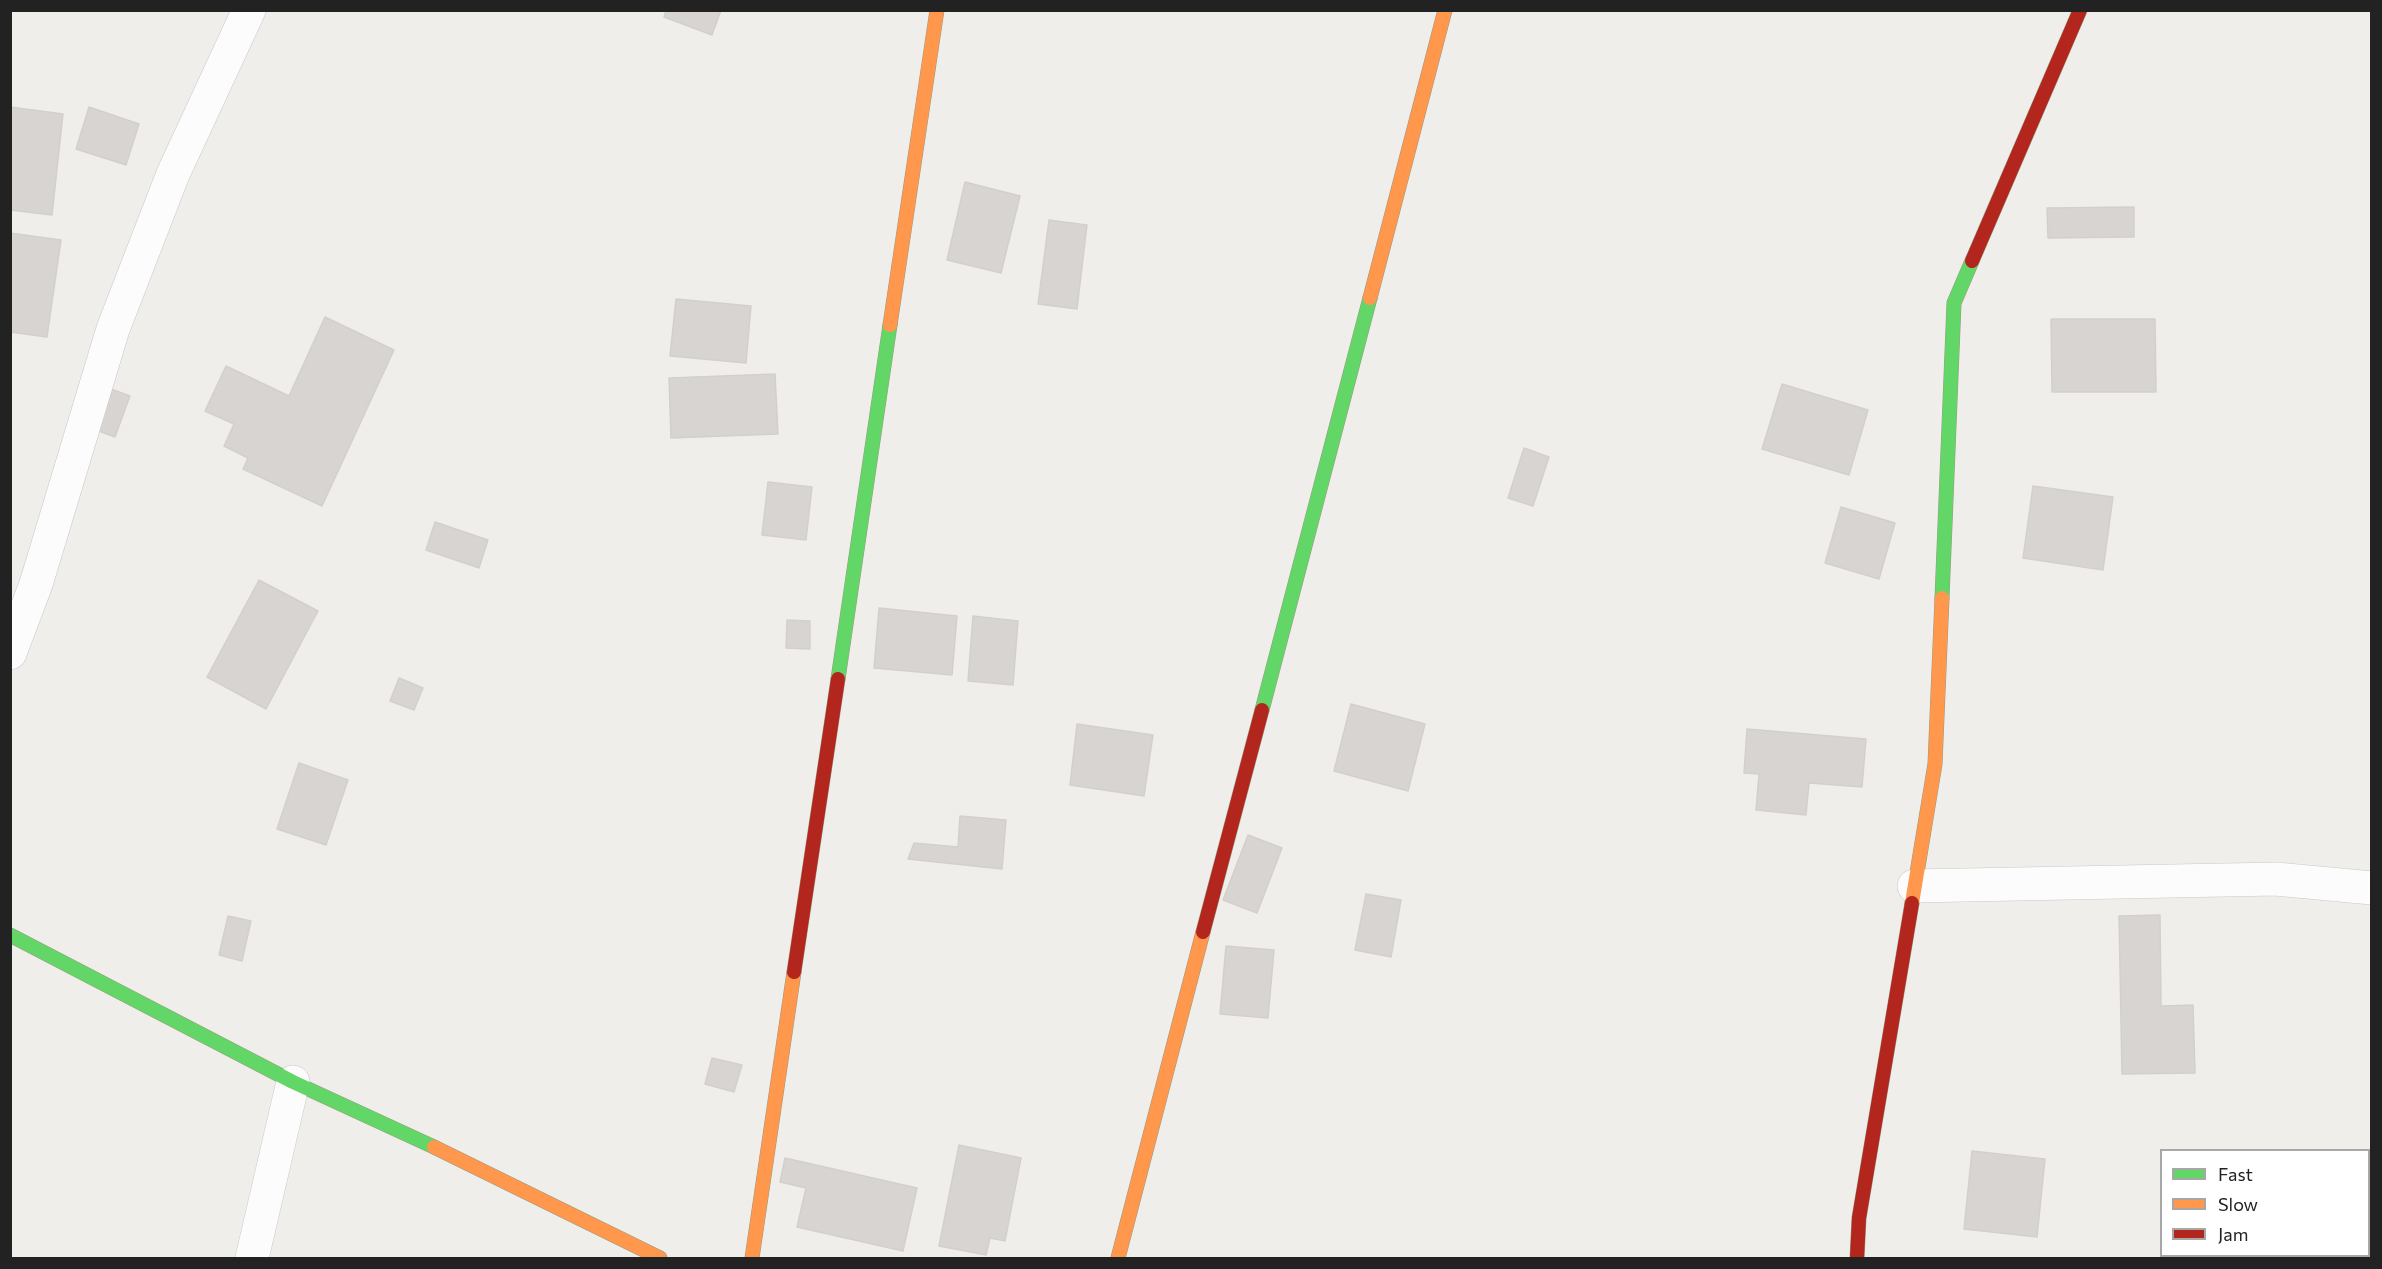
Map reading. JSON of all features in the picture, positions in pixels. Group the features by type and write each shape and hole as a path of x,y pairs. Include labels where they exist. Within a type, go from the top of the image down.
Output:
{"street":[{"path":"10,653 36,584 113,329 173,174 249,10"},
{"path":"752,1258 936,10"},
{"path":"1118,1258 1445,10"},
{"path":"1857,1258 1859,1218 1935,764 1954,303 2080,10"},
{"path":"1914,886 2276,879 2372,888"},
{"path":"10,935 293,1082 398,1129 660,1258"},
{"path":"252,1258 293,1082"}],"building":[{"path":"666,10 721,10 712,35 664,17"},
{"path":"10,107 63,114 52,215 10,210"},
{"path":"89,107 139,124 126,165 76,149"},
{"path":"965,182 1020,196 1001,273 947,260"},
{"path":"2134,207 2134,237 2048,238 2047,208"},
{"path":"1049,220 1087,225 1077,309 1038,304"},
{"path":"10,233 61,240 47,337 10,332"},
{"path":"676,299 751,306 746,363 670,356"},
{"path":"325,317 394,350 322,506 243,469 248,458 224,446 234,424 205,411 226,366 289,396"},
{"path":"2051,319 2155,319 2156,392 2052,392"},
{"path":"775,374 778,434 671,438 669,378"},
{"path":"1782,384 1868,410 1849,475 1762,449"},
{"path":"103,386 130,396 115,437 88,427"},
{"path":"1524,448 1549,457 1533,506 1508,498"},
{"path":"768,482 812,487 806,540 762,535"},
{"path":"2033,486 2113,497 2103,570 2023,558"},
{"path":"1841,507 1895,523 1879,579 1825,563"},
{"path":"435,522 488,540 479,568 426,550"},
{"path":"259,580 318,611 266,709 207,677"},
{"path":"879,608 957,616 952,675 874,668"},
{"path":"973,616 1018,621 1013,685 968,681"},
{"path":"787,620 810,621 810,649 786,648"},
{"path":"399,678 423,688 414,710 390,701"},
{"path":"1351,704 1425,724 1408,791 1334,771"},
{"path":"1077,724 1153,735 1144,796 1070,785"},
{"path":"1747,729 1866,739 1862,787 1809,783 1806,815 1756,810 1759,774 1744,773"},
{"path":"299,763 348,780 326,845 277,829"},
{"path":"960,816 1006,820 1002,869 908,859 914,843 958,847"},
{"path":"1248,835 1282,848 1257,913 1223,900"},
{"path":"1366,894 1401,900 1391,957 1355,950"},
{"path":"2160,915 2161,1006 2193,1005 2195,1073 2122,1074 2119,916"},
{"path":"228,916 251,921 242,961 219,955"},
{"path":"1226,946 1274,950 1268,1018 1220,1014"},
{"path":"712,1058 742,1065 734,1092 705,1084"},
{"path":"959,1145 1021,1158 1005,1241 990,1238 986,1255 939,1246"},
{"path":"1972,1151 2045,1159 2037,1237 1964,1229"},
{"path":"785,1158 917,1188 903,1251 797,1227 806,1188 780,1182"}],"traffic: fast":[{"path":"1942,598 1954,303 1972,261"},
{"path":"1262,710 1370,298"},
{"path":"838,679 890,325"},
{"path":"10,935 293,1082 434,1147"}],"traffic: slow":[{"path":"890,325 937,10"},
{"path":"1370,298 1445,10"},
{"path":"1912,903 1935,764 1942,598"},
{"path":"1118,1258 1203,932"},
{"path":"752,1258 794,972"},
{"path":"434,1147 660,1258"}],"traffic: jam":[{"path":"1972,261 2080,10"},
{"path":"794,972 838,679"},
{"path":"1203,932 1262,710"},
{"path":"1857,1258 1859,1218 1912,903"}]}
